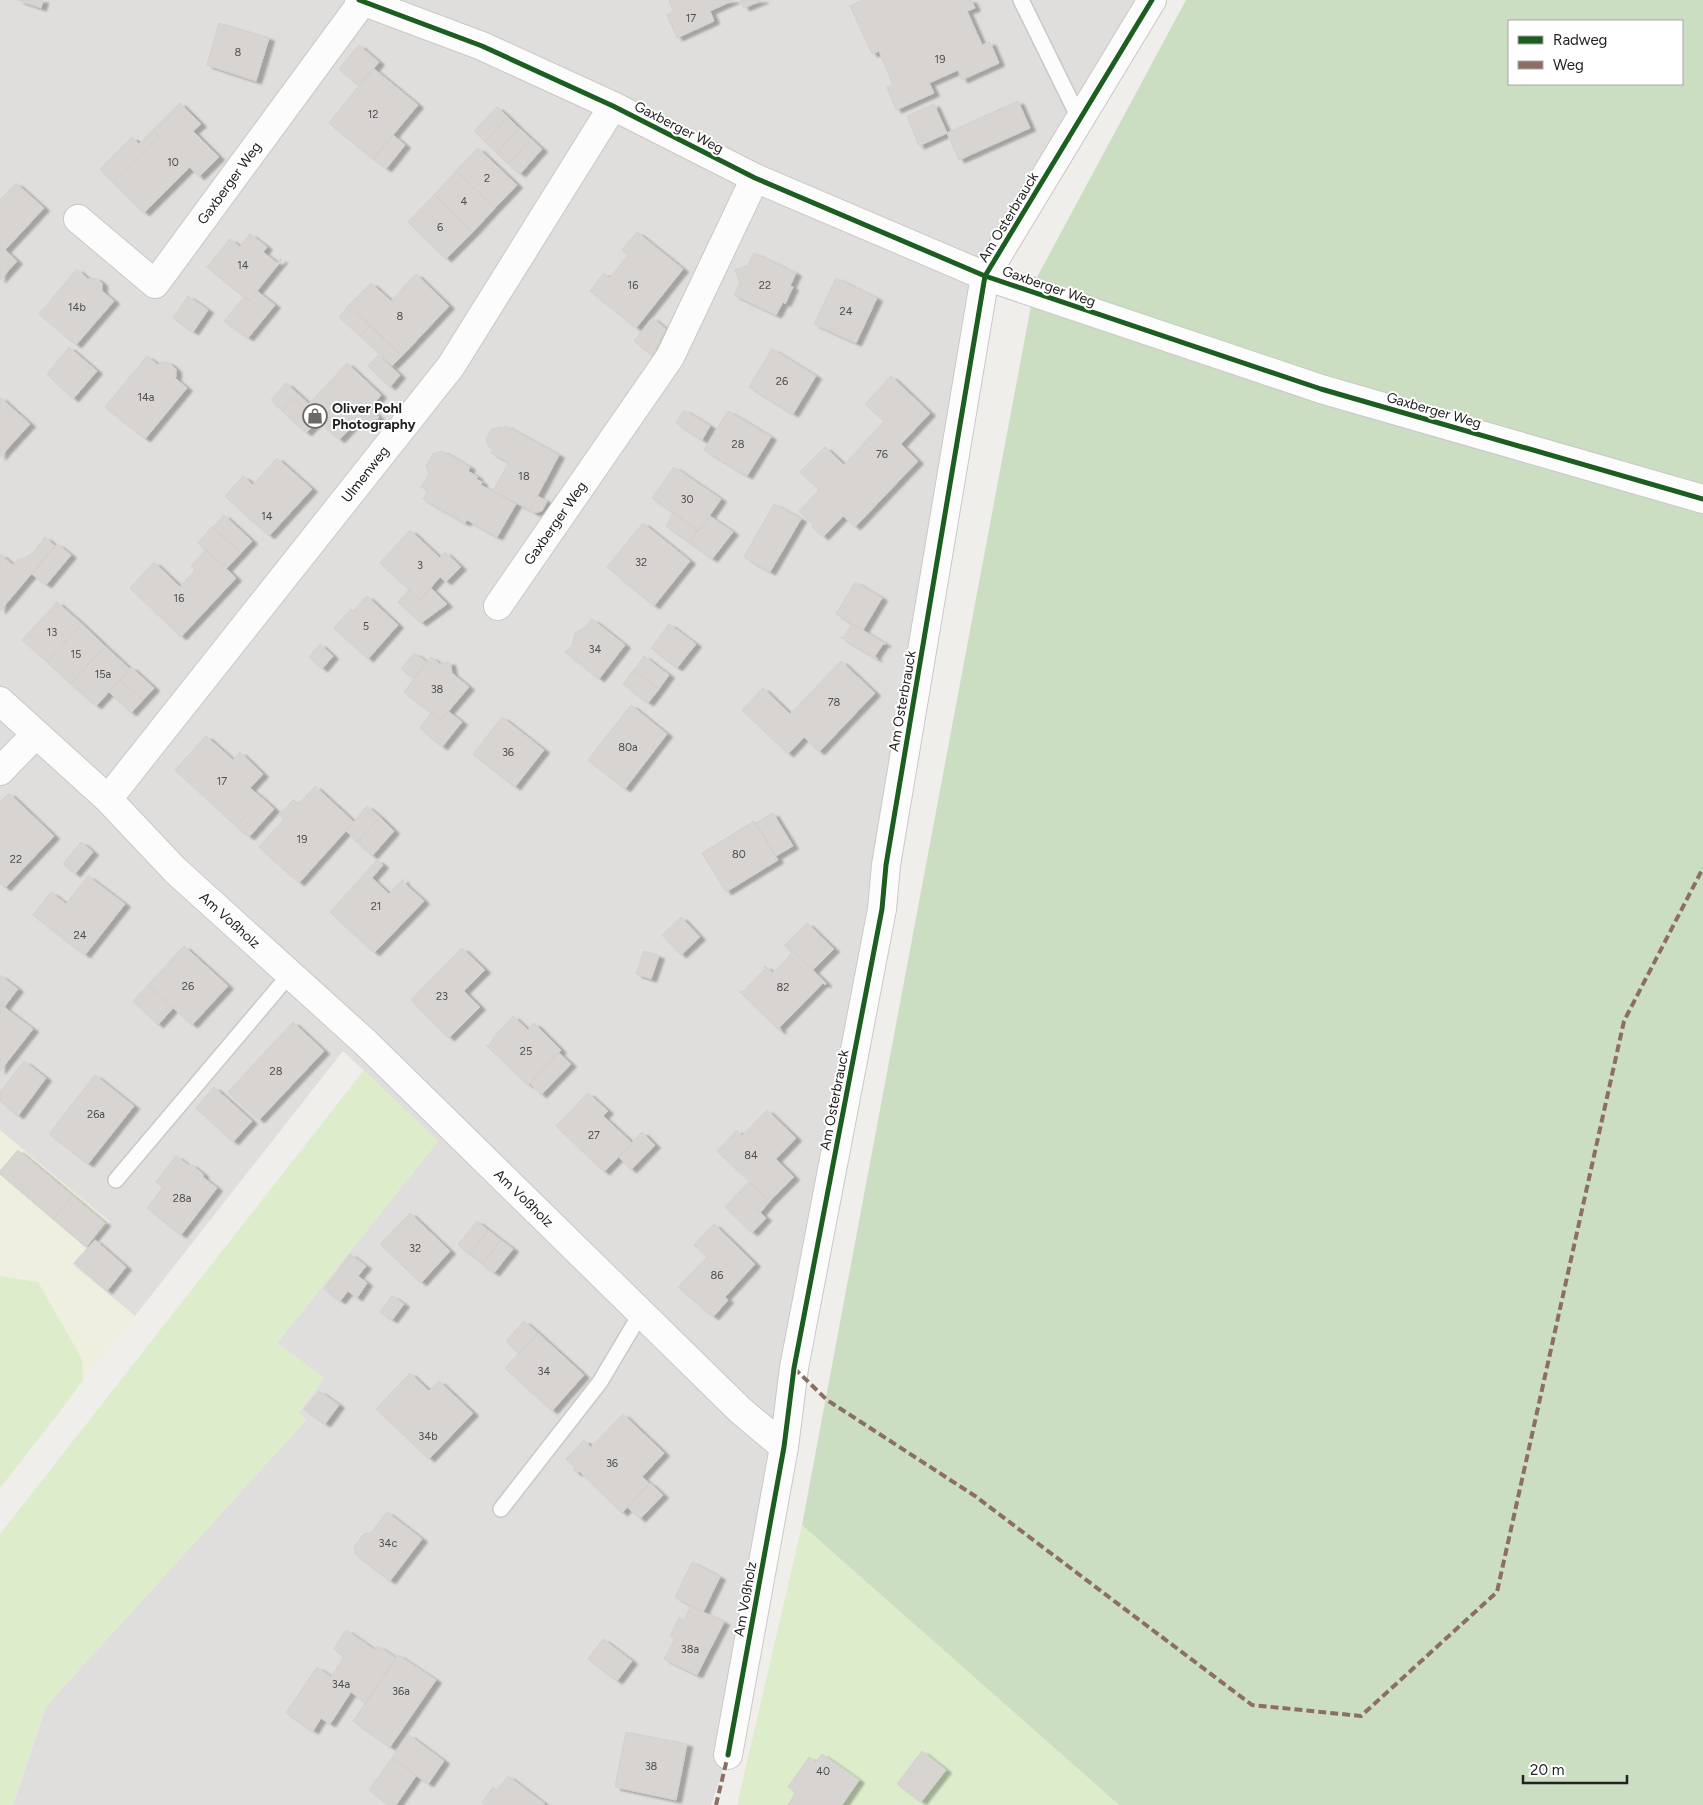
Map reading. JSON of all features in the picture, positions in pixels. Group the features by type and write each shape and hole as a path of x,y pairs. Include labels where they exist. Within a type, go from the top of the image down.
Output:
{"street":[{"name":"Am Osterbrauck","path":"784,1447 794,1368 882,909 886,865 985,276 1152,0"},
{"name":"Gaxberger Weg","path":"78,219 155,284 361,1 482,46 613,106 755,178 985,276 1321,389 1703,500"},
{"name":"Ulmenweg","path":"108,799 451,366 613,106"},
{"name":"Gaxberger Weg","path":"498,606 670,357 755,178"},
{"name":"Am Voßholz","path":"0,701 108,799 175,870 366,1044 740,1410 784,1447 728,1755"},
{"path":"0,771 36,734"}],"lane":[{"path":"1021,0 1080,120"},
{"path":"116,1180 290,974"},
{"path":"502,1508 600,1382 641,1313"}],"shaded area":[{"path":"0,0 1135,0 986,251 728,1755 711,1805 13,1805 46,1706 306,1420 298,1413 324,1378 277,1343 438,1141 343,1051 135,1316 72,1264 110,1222 0,1131"}],"green space":[{"path":"1186,0 1703,0 1703,1805 1119,1805 802,1525 1036,279"},
{"path":"364,1070 438,1141 277,1343 324,1378 298,1412 306,1420 46,1706 13,1805 0,1805 0,1534"},
{"path":"0,1130 110,1222 72,1264 135,1316 83,1380 82,1359 38,1282 0,1276"},
{"path":"0,1276 38,1282 82,1359 83,1380 0,1488"},
{"path":"802,1525 1119,1805 737,1805"}],"building":[{"path":"18,0 43,0 41,8"},
{"path":"669,0 734,0 710,11 714,21 677,38 667,15 674,12"},
{"path":"740,0 763,0 744,8"},
{"path":"863,0 971,0 975,8 967,11 982,45 990,42 999,63 962,80 958,70 929,83 934,93 896,110 887,87 893,85 879,51 872,54 850,6"},
{"path":"219,23 269,38 256,81 207,65"},
{"path":"359,45 379,62 359,86 339,69"},
{"path":"373,68 418,105 373,159 329,123"},
{"path":"1018,101 1030,128 959,160 947,133"},
{"path":"180,103 201,124 193,131 219,157 199,177 190,167 144,213 113,182 159,136 153,130"},
{"path":"934,104 947,133 919,146 907,116"},
{"path":"497,107 508,117 485,142 474,131"},
{"path":"508,117 519,128 497,153 485,142"},
{"path":"519,128 531,139 508,164 497,153"},
{"path":"153,130 159,136 113,182 100,169 132,137 139,144"},
{"path":"393,135 405,145 386,169 374,159"},
{"path":"531,139 542,149 520,174 508,164"},
{"path":"478,148 517,185 495,208 456,171"},
{"path":"456,171 495,208 473,232 434,195"},
{"path":"16,183 44,208 5,250 17,261 0,280 0,200"},
{"path":"434,195 473,232 446,259 408,222"},
{"path":"637,232 683,269 636,328 590,291 604,273 610,278 628,255 622,250"},
{"path":"250,234 267,247 263,252 277,263 282,260 249,301 207,267 230,239 240,247"},
{"path":"754,253 796,273 790,286 793,287 785,304 783,302 776,315 734,295 740,283 735,270 748,265"},
{"path":"77,269 88,279 96,278 102,283 102,291 114,301 76,345 39,314"},
{"path":"416,274 449,306 402,356 349,305 371,283 391,301"},
{"path":"836,278 877,298 856,343 814,324"},
{"path":"257,291 275,305 248,338 224,321 244,297 249,301"},
{"path":"188,296 208,310 193,332 173,318"},
{"path":"349,305 370,326 360,336 339,317"},
{"path":"652,318 666,329 653,356 634,341"},
{"path":"370,326 402,356 392,366 360,336"},
{"path":"69,347 97,371 73,399 47,374"},
{"path":"772,349 816,376 793,414 749,387"},
{"path":"378,355 400,375 390,387 368,366"},
{"path":"147,356 158,365 168,362 176,369 175,378 187,388 145,439 105,407"},
{"path":"347,363 381,395 370,408 379,417 369,428 359,419 339,440 305,408"},
{"path":"891,376 930,413 901,444 918,461 855,527 843,516 823,537 799,511 819,490 800,472 825,447 844,465 884,421 865,404"},
{"path":"286,383 309,404 305,408 293,398 282,411 271,400"},
{"path":"0,397 30,424 0,457"},
{"path":"293,398 318,421 306,433 282,411"},
{"path":"684,410 710,426 702,440 676,423"},
{"path":"728,411 771,437 747,476 704,450"},
{"path":"506,426 559,455 530,510 493,491 509,462 491,453 493,450 489,447 486,439 492,429 500,427 504,429"},
{"path":"442,451 470,467 468,471 478,477 476,479 482,482 481,485 516,504 497,537 467,520 465,523 423,499 428,491 421,487 429,474 426,466 433,454"},
{"path":"277,458 312,489 269,536 225,496 243,476 253,485"},
{"path":"674,467 721,499 699,531 652,498"},
{"path":"537,496 547,501 542,511 533,513 530,510"},
{"path":"774,504 801,519 770,572 744,557"},
{"path":"673,513 697,530 689,542 666,526"},
{"path":"224,515 252,541 241,553 213,527"},
{"path":"710,516 733,532 712,559 689,542"},
{"path":"643,523 690,561 654,606 607,567"},
{"path":"212,527 241,553 226,569 198,543"},
{"path":"410,530 440,558 445,552 461,567 446,582 440,577 420,600 380,563"},
{"path":"45,537 55,546 0,611 0,554 13,565 17,560 27,557 35,550"},
{"path":"57,544 71,555 46,585 32,574"},
{"path":"206,549 236,578 181,637 130,588 154,562 180,587 195,570 191,566"},
{"path":"855,582 882,598 863,630 836,614"},
{"path":"431,588 447,604 421,623 398,602 409,590 420,600"},
{"path":"367,596 398,625 368,659 334,628 351,609 353,611"},
{"path":"57,602 82,624 47,662 22,640"},
{"path":"592,619 625,645 599,679 565,652 572,645 575,633 585,627"},
{"path":"849,622 886,644 883,644 875,656 877,659 840,637 843,638 851,625"},
{"path":"82,624 105,646 71,684 47,662"},
{"path":"669,624 696,644 677,668 651,648"},
{"path":"320,644 333,656 322,669 309,657"},
{"path":"105,646 130,669 96,706 71,684"},
{"path":"414,653 427,662 414,678 401,669"},
{"path":"644,656 669,675 659,689 634,670"},
{"path":"431,657 440,664 450,662 452,673 469,687 441,720 404,692"},
{"path":"841,661 875,693 819,752 804,737 788,754 742,710 763,688 790,714"},
{"path":"131,667 154,688 143,700 120,680"},
{"path":"634,670 659,689 648,703 623,684"},
{"path":"120,680 143,700 131,713 109,692"},
{"path":"631,705 667,734 625,789 588,760"},
{"path":"448,711 462,722 442,747 420,728 431,713 441,720"},
{"path":"502,717 544,750 515,787 473,754"},
{"path":"206,736 233,760 240,752 263,774 250,788 262,798 236,826 175,770"},
{"path":"315,786 354,822 299,883 259,847 284,819 279,815 293,800 299,804"},
{"path":"9,793 54,836 5,888 0,883 0,802"},
{"path":"262,798 274,809 249,837 236,826"},
{"path":"367,806 380,817 357,842 346,831"},
{"path":"773,813 793,846 776,856 756,823"},
{"path":"380,817 394,831 372,856 357,842"},
{"path":"754,821 778,860 726,892 702,853"},
{"path":"81,842 93,852 75,874 63,864"},
{"path":"377,860 383,865 372,878 389,894 403,879 403,882 424,901 374,953 330,912"},
{"path":"88,876 125,904 85,955 33,915 51,892 66,904"},
{"path":"681,917 700,937 681,955 662,935"},
{"path":"807,923 834,949 813,970 786,944"},
{"path":"786,944 826,983 825,985 823,983 779,1028 781,1029 780,1031 740,992 741,990 743,992 766,968 765,966 773,973 792,953 784,945"},
{"path":"184,946 228,986 192,1025 148,985"},
{"path":"462,948 485,970 464,991 480,1007 449,1038 411,1000"},
{"path":"644,951 659,956 651,979 636,974"},
{"path":"0,975 18,989 4,1007 0,1004"},
{"path":"148,985 173,1008 158,1025 133,1001"},
{"path":"0,1004 33,1029 0,1071"},
{"path":"513,1016 528,1030 534,1023 561,1050 528,1085 486,1045 488,1046"},
{"path":"293,1022 324,1051 259,1120 228,1092"},
{"path":"559,1053 571,1064 541,1095 530,1083"},
{"path":"24,1061 46,1078 18,1116 0,1101 0,1092"},
{"path":"95,1075 134,1106 88,1164 49,1134"},
{"path":"214,1087 252,1121 233,1142 196,1108"},
{"path":"588,1093 608,1111 603,1116 632,1143 604,1172 556,1126"},
{"path":"767,1110 796,1138 776,1159 794,1177 770,1201 717,1151 737,1130 742,1136"},
{"path":"642,1132 655,1145 631,1170 619,1157"},
{"path":"18,1150 73,1196 53,1219 0,1174 0,1171"},
{"path":"176,1156 188,1165 192,1165 217,1188 181,1235 147,1208 163,1187 156,1182"},
{"path":"749,1182 770,1201 760,1213 739,1192"},
{"path":"739,1192 766,1218 752,1233 725,1207"},
{"path":"73,1196 105,1223 86,1247 53,1219"},
{"path":"410,1213 450,1251 421,1283 380,1244"},
{"path":"477,1221 488,1230 470,1254 458,1245"},
{"path":"714,1224 755,1264 725,1297 728,1300 713,1317 678,1287 707,1257 694,1245"},
{"path":"488,1230 501,1240 482,1264 470,1254"},
{"path":"95,1240 126,1267 107,1291 75,1263"},
{"path":"501,1240 513,1249 494,1273 482,1264"},
{"path":"350,1254 366,1266 358,1276 367,1283 357,1298 348,1291 340,1301 324,1289"},
{"path":"392,1296 404,1304 392,1320 380,1312"},
{"path":"524,1321 538,1333 519,1354 506,1341"},
{"path":"538,1333 584,1375 552,1411 505,1368"},
{"path":"410,1373 429,1391 439,1381 473,1413 429,1459 376,1409"},
{"path":"319,1391 339,1405 325,1424 304,1409"},
{"path":"623,1414 664,1453 642,1477 649,1483 622,1513 579,1471 577,1473 573,1470 575,1467 566,1459 584,1440 591,1447"},
{"path":"650,1483 663,1495 640,1519 627,1507"},
{"path":"387,1512 422,1539 390,1581 355,1554 354,1547 364,1534 371,1533"},
{"path":"692,1562 720,1577 703,1612 675,1597"},
{"path":"691,1606 724,1622 697,1675 664,1659 675,1639 670,1636 679,1618 684,1620"},
{"path":"346,1630 375,1650 378,1646 396,1658 366,1703 351,1692 330,1724 321,1718 313,1731 286,1713 317,1667 331,1677 344,1657 334,1649"},
{"path":"603,1639 632,1661 617,1681 588,1659"},
{"path":"398,1655 436,1680 390,1747 353,1721"},
{"path":"626,1732 687,1744 676,1800 615,1787"},
{"path":"409,1735 444,1761 428,1784 392,1758"},
{"path":"922,1751 946,1770 921,1802 897,1784"},
{"path":"822,1754 859,1780 842,1805 788,1805 796,1792 788,1787 809,1757 816,1762"},
{"path":"392,1758 416,1776 396,1805 389,1805 369,1790"},
{"path":"508,1776 545,1804 485,1805 482,1803 493,1787 497,1790"}],"marked path":[{"path":"794,1368 827,1400 975,1496 1252,1705 1361,1716 1497,1592 1624,1021 1703,868"},
{"path":"716,1805 728,1755"}],"cycle path":[{"path":"359,0 482,46 613,106 755,178 985,276 1321,389 1703,499"},
{"path":"728,1755 784,1447 794,1368 882,909 886,865 985,276 1152,0"}],"place":[{"name":"Oliver Pohl Photography","path":"315,416"}]}
